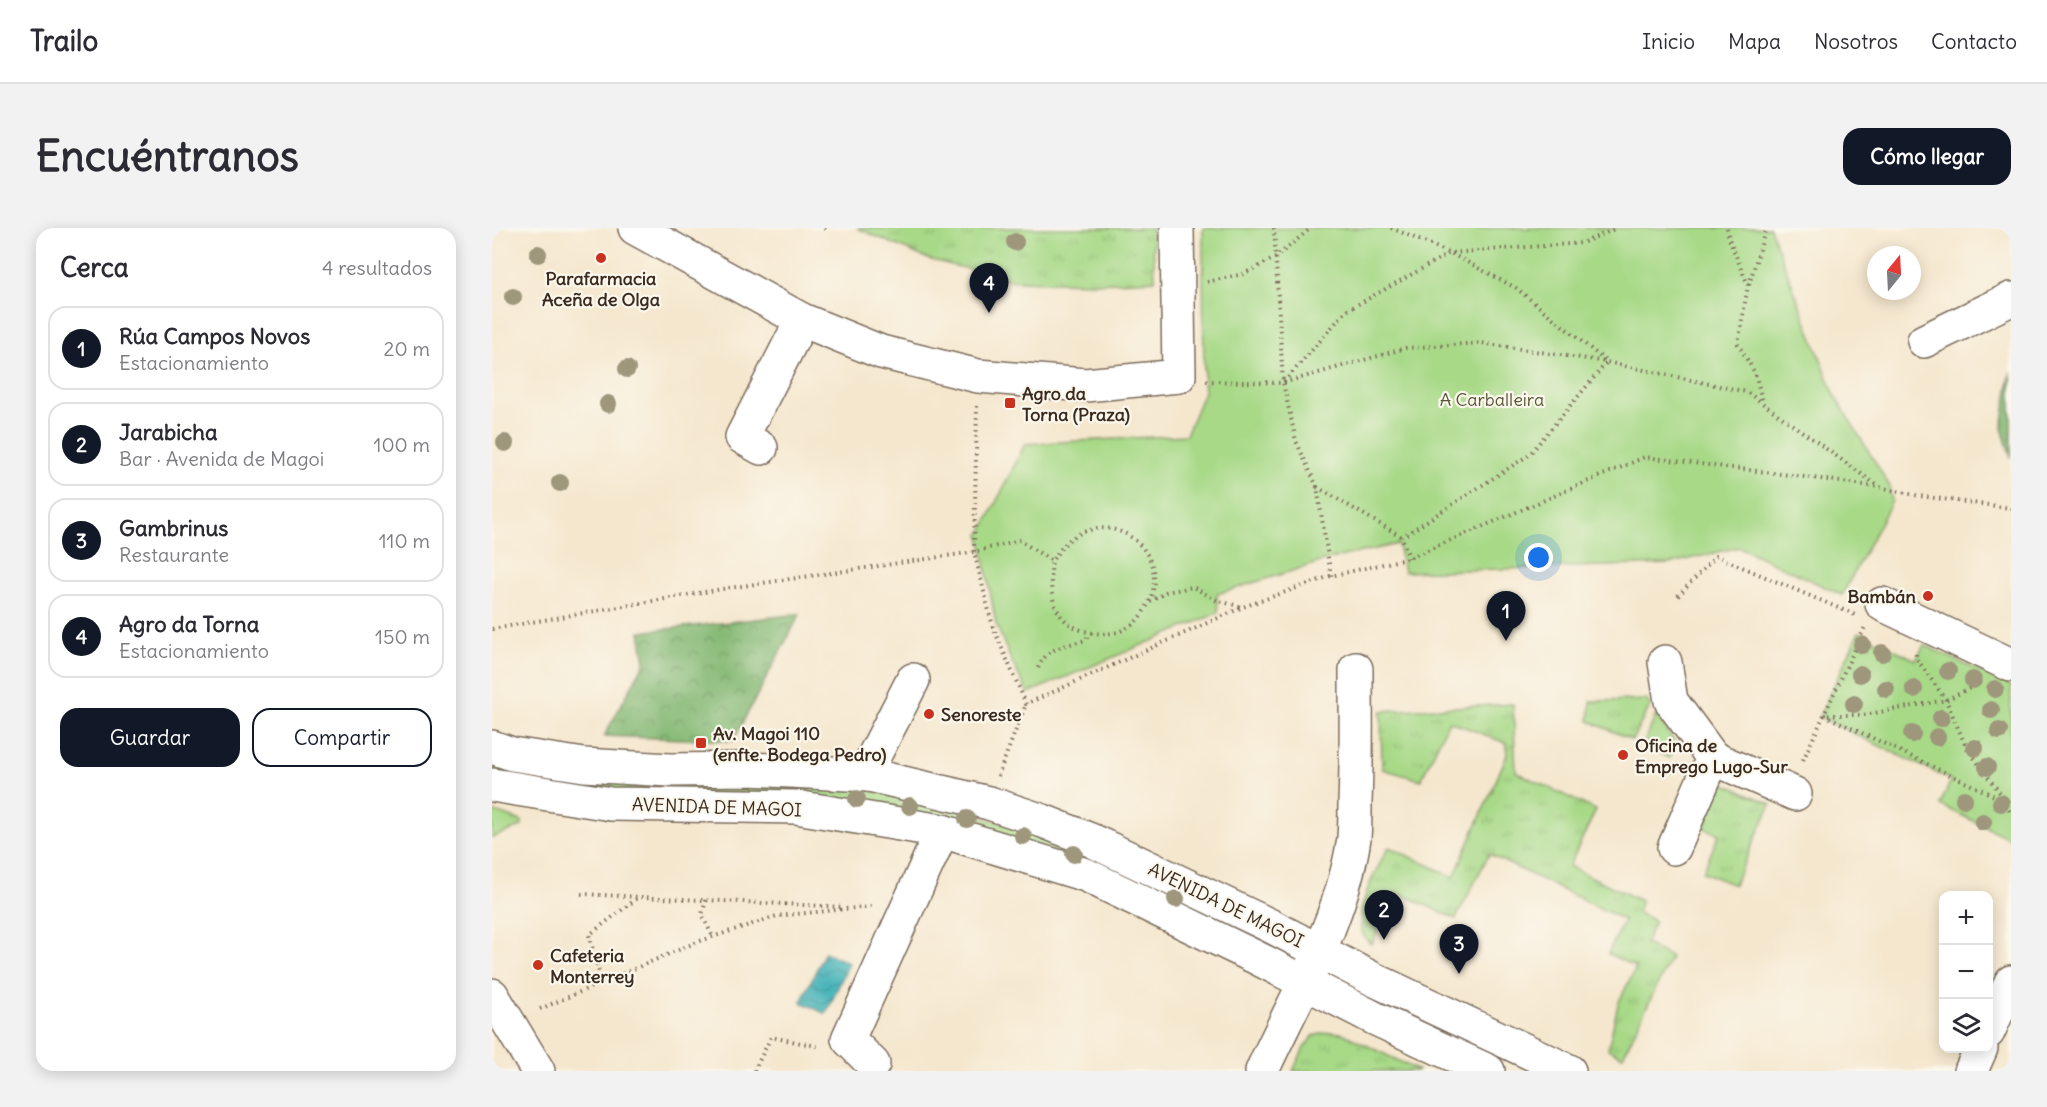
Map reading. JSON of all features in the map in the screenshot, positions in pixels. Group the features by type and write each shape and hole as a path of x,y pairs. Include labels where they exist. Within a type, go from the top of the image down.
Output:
{"street":[{"path":"635,228 802,320 881,352 978,376 1085,385 1179,376 1177,228"},
{"path":"1924,340 2011,299"},
{"path":"761,448 742,437 802,320"},
{"path":"1875,612 2011,665"},
{"path":"1665,662 1671,701 1713,758 1795,794"},
{"path":"1262,1071 1320,951 1342,886 1354,838 1356,669"},
{"path":"869,774 873,760 913,680"},
{"name":"AVENIDA DE MAGOI","path":"492,747 512,754 584,765 670,770 749,769 869,774 989,803 1043,821 1093,842 1569,1071"},
{"path":"1674,848 1713,758"},
{"name":"AVENIDA DE MAGOI","path":"492,785 611,804 795,807 942,831 1086,875 1377,1019 1488,1071"},
{"path":"873,1064 848,1040 942,831"},
{"path":"1993,1023 2011,982"},
{"path":"492,995 538,1071"},
{"path":"1971,1071 1979,1053"}],"path":[{"path":"1274,228 1283,383 1296,441 1317,487 1331,576"},
{"path":"1197,285 1243,274 1275,258 1311,228"},
{"path":"1391,228 1450,253 1516,288 1607,362"},
{"path":"1283,383 1346,311 1450,253 1582,243 1617,228"},
{"path":"1727,228 1729,239 1748,285"},
{"path":"1764,404 1755,373 1738,344 1748,285 1766,228"},
{"path":"1196,381 1283,383 1406,348 1481,343 1607,362 1747,392 1879,487"},
{"path":"1402,537 1529,455 1607,362"},
{"path":"978,399 974,552 993,627 1026,704 998,777"},
{"path":"1026,704 1243,607 1331,576 1409,558 1645,457 1879,487 1919,496 2011,508"},
{"path":"1317,487 1402,537 1409,558"},
{"path":"1095,528 1128,535 1143,547 1154,566 1155,584 1150,602 1139,619 1123,631 1108,634 1089,633 1062,618 1054,602 1050,583 1052,561 1069,540 1095,528"},
{"path":"492,629 722,589 974,552 1019,540 1052,561"},
{"path":"1678,596 1716,556 1875,612 1803,760"},
{"path":"1150,602 1166,592 1193,587 1218,601 1243,607"},
{"path":"1038,668 1043,657 1055,648 1086,640 1089,633"},
{"path":"1917,650 1916,658 1946,700 1966,747 2005,801 2011,814"},
{"path":"1824,715 1864,715 1946,700 1982,682"},
{"path":"1824,715 2005,801"},
{"path":"581,894 860,908"},
{"path":"602,983 589,935 639,897"},
{"path":"705,900 702,915 713,937"},
{"path":"540,1009 697,942 777,916 881,905"},
{"path":"754,1071 771,1037 829,1049"}],"green space":[{"path":"857,228 1152,228 1155,280 1095,283 1015,281 928,259"},
{"name":"A Carballeira","path":"1203,228 1770,228 1835,396 1889,485 1892,501 1842,595 1739,547 1669,564 1404,572 1398,544 1330,559 1217,594 1218,613 1028,693 996,624 980,535 1025,444 1186,435 1204,392"},
{"path":"2011,371 2011,458 2002,428"},
{"path":"800,614 733,741 604,736 645,662 640,632"},
{"path":"1859,632 1916,660 1924,645 2011,686 2011,839 1940,805 1951,780 1819,717"},
{"path":"1647,700 1650,706 1632,740 1589,721 1591,701"},
{"path":"1513,704 1516,772 1596,810 1569,866 1641,901 1638,913 1655,921 1645,944 1671,957 1623,1056 1608,1049 1618,1004 1636,967 1608,954 1624,920 1489,854 1456,919 1396,892 1372,944 1364,936 1361,911 1371,882 1389,847 1454,877 1507,755 1506,743 1449,721 1421,780 1382,769 1381,711"},
{"path":"1656,715 1674,741 1675,747 1669,758 1647,747 1645,741"},
{"path":"492,764 553,778 593,781 809,780 926,800 1051,838 1255,935 1253,939 1125,881 692,799 492,777"},
{"path":"1723,783 1771,804 1734,885 1703,872 1719,834 1699,826 1719,785"},
{"path":"492,811 522,821 522,826 492,838"},
{"path":"1329,1032 1342,1033 1419,1071 1293,1071 1304,1048 1313,1036"}],"water":[{"path":"825,952 849,963 826,1014 801,1002"}],"place":[{"name":"Parafarmacia Aceña de Olga","path":"601,258"},
{"name":"Agro da Torna","path":"989,313"},
{"name":"Agro da Torna (Praza)","path":"1010,403"},
{"name":"Bambán","path":"1928,596"},
{"name":"Rúa Campos Novos","path":"1506,641"},
{"name":"Senoreste","path":"929,714"},
{"name":"Av. Magoi 110 (enfte. Bodega Pedro)","path":"701,743"},
{"name":"Oficina de Emprego Lugo-Sur","path":"1623,755"},
{"name":"Jarabicha","path":"1384,940"},
{"name":"Cafeteria Monterrey","path":"538,965"},
{"name":"Gambrinus","path":"1459,974"}]}
